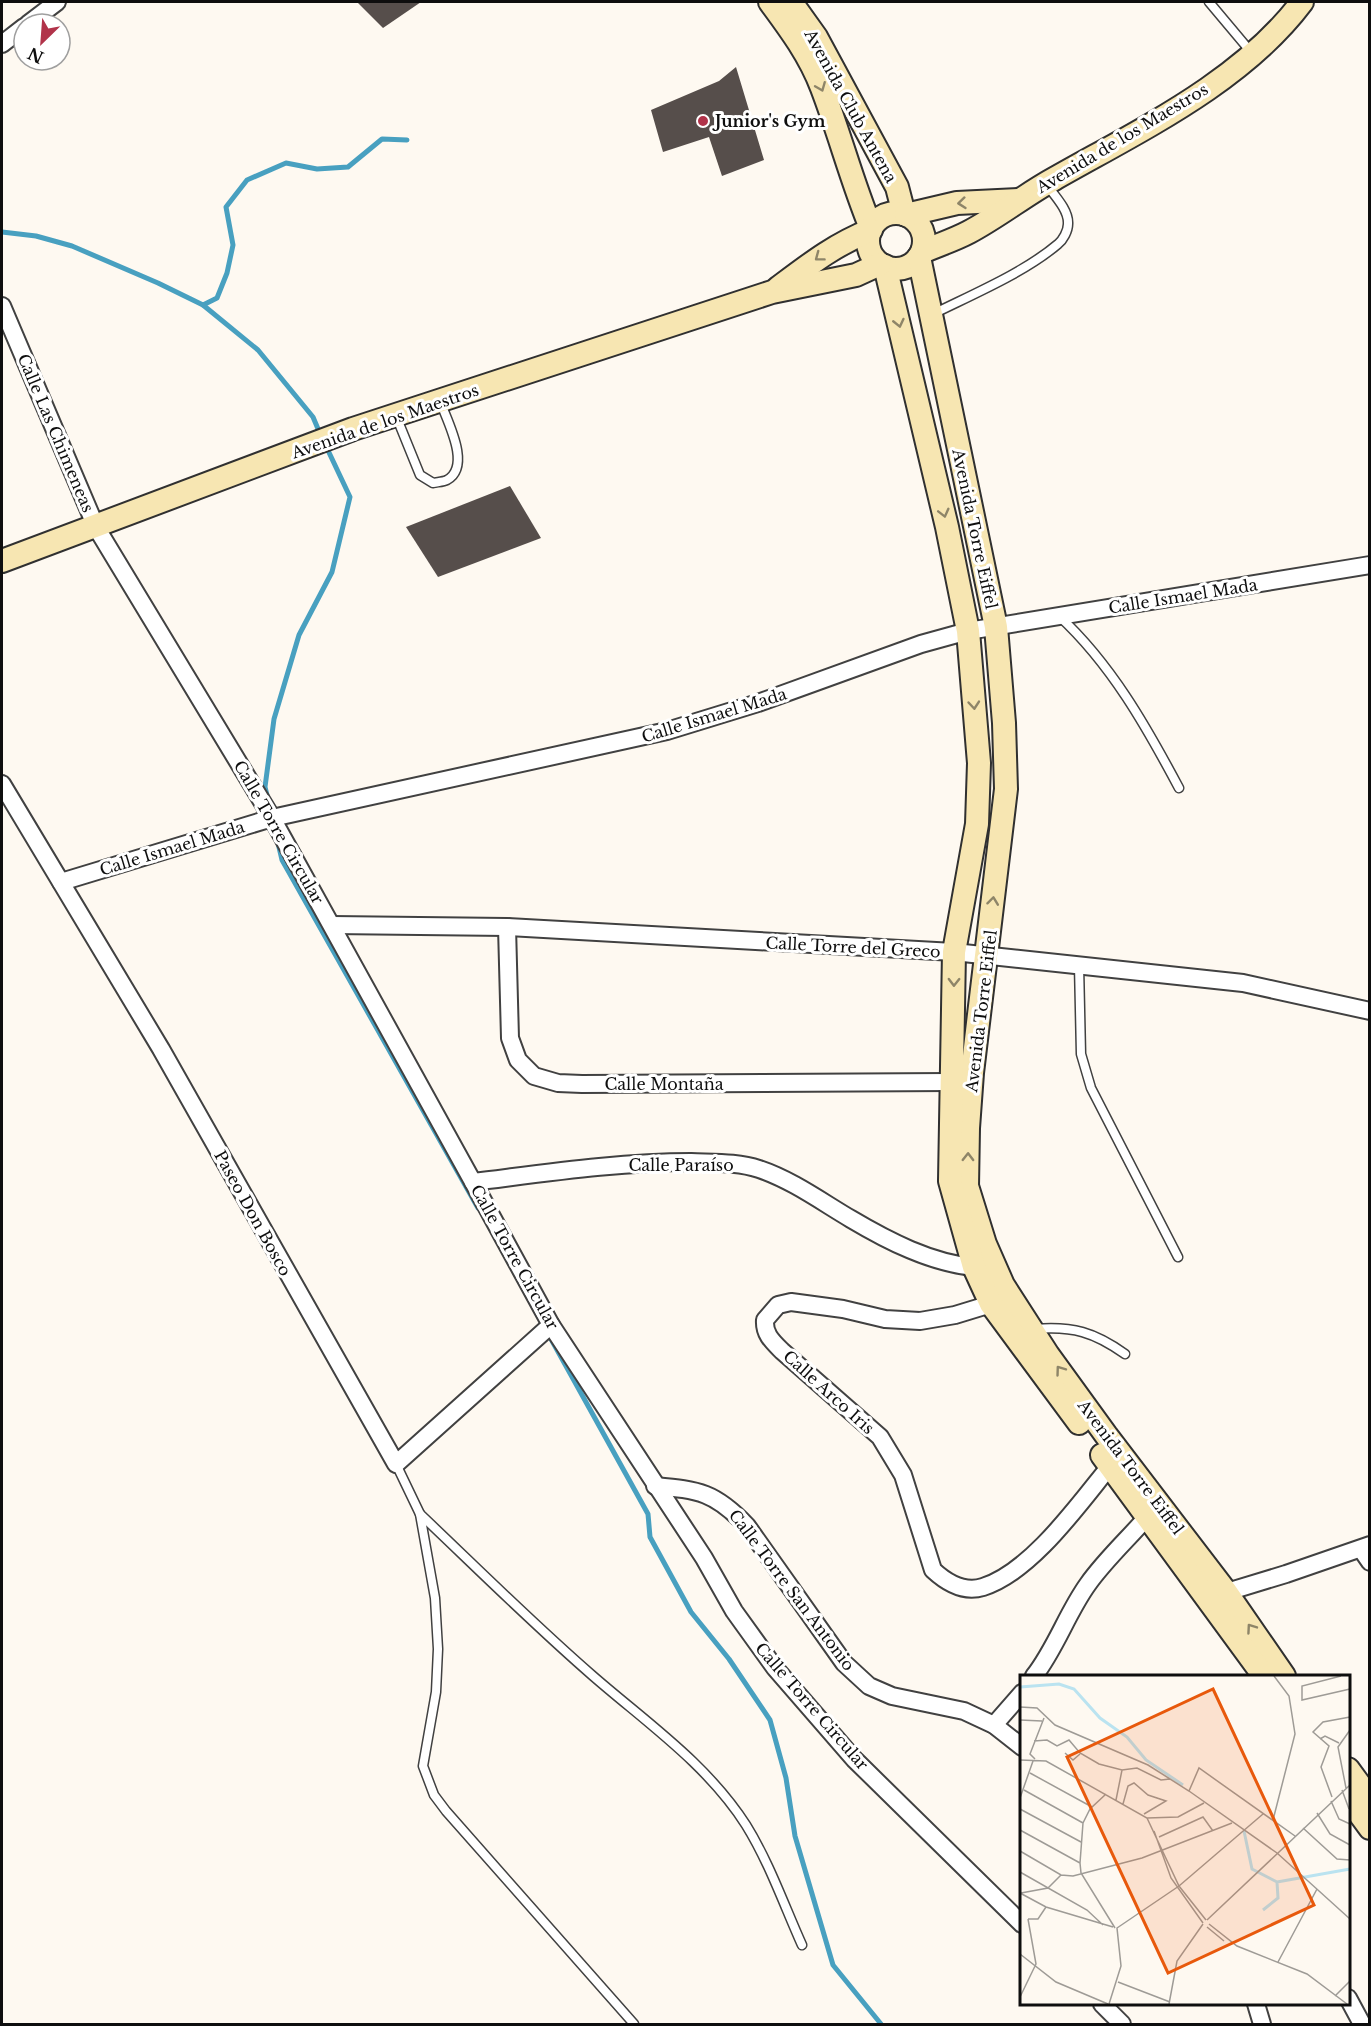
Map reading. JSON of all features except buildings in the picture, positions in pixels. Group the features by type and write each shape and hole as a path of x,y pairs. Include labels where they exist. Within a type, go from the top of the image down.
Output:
{"street":[{"path":"44,12 57,2"},
{"name":"Avenida Club Antena","path":"770,2 802,46 822,87 858,197 871,229"},
{"name":"Avenida Club Antena","path":"790,2 816,37 897,187 905,214"},
{"name":"Avenida de los Maestros","path":"921,254 967,233 1019,200 1181,106 1253,55 1302,2"},
{"name":"Avenida de los Maestros","path":"905,214 957,203 1019,200"},
{"path":"905,214 914,219 924,234 921,254 913,264 894,269 883,265 873,257 868,239 871,229 885,215 905,214"},
{"name":"Avenida de los Maestros","path":"772,292 830,249 871,229"},
{"name":"Avenida Torre Eiffel","path":"921,254 996,627 1004,723 1006,789 972,1073 967,1186 985,1244 1003,1285 1216,1595 1263,1675"},
{"name":"Avenida de los Maestros","path":"2,561 353,429 772,292 856,275 883,265"},
{"name":"Avenida Torre Eiffel","path":"883,265 947,527 968,631 979,763 977,824 954,952 950,1181 974,1267 991,1304 1147,1517 1282,1675"},
{"name":"Calle Las Chimeneas","path":"2,306 96,527"},
{"name":"Calle Torre Circular","path":"96,527 272,818 551,1325 704,1558 734,1611 774,1668 854,1759 1020,1922"},
{"name":"Calle Ismael Mada","path":"61,882 272,818 668,731 758,703 921,644 968,631 1370,565"},
{"name":"Paseo Don Bosco","path":"3,793 61,882 161,1049 396,1464"},
{"name":"Calle Torre del Greco","path":"332,925 507,927 954,952 1243,983 1370,1011"},
{"name":"Calle Montaña","path":"507,927 510,1038 518,1060 534,1076 558,1083 582,1084 951,1082"},
{"name":"Calle Paraíso","path":"473,1182 646,1162 727,1163 759,1169 802,1189 854,1221 902,1246 950,1265 974,1267"},
{"name":"Calle Arco Iris","path":"991,1304 955,1315 920,1321 885,1319 843,1309 791,1302 778,1305 765,1320 765,1328 770,1339 880,1437 903,1474 933,1570 944,1581 962,1588 982,1588 1004,1577 1038,1551 1110,1466"},
{"path":"396,1464 551,1325"},
{"name":"Calle Torre San Antonio","path":"655,1486 683,1488 708,1495 729,1506 747,1526 844,1664 869,1686 892,1696 964,1711 994,1725 1020,1745"},
{"path":"1035,1675 1048,1658 1089,1583 1147,1517"},
{"path":"1216,1595 1367,1552"},
{"path":"994,1725 1020,1695"},
{"path":"1350,1772 1370,1799"},
{"path":"1350,1801 1370,1828"},
{"path":"1350,2002 1362,2025"},
{"path":"1103,2005 1122,2025"},
{"path":"1257,2005 1262,2025"}],"lane":[{"path":"1209,2 1253,55"},
{"path":"932,315 1025,267 1059,243 1067,232 1068,222 1065,211 1046,184"},
{"path":"395,415 420,475 433,483 447,480 457,470 459,457 440,401"},
{"path":"1058,616 1079,634 1131,701 1179,788"},
{"path":"1079,964 1081,1054 1091,1088 1178,1257"},
{"path":"1032,1329 1055,1327 1091,1333 1125,1354"},
{"path":"396,1464 420,1514 435,1598 438,1649 436,1692 423,1766 428,1783 446,1811 634,2025"},
{"path":"420,1514 551,1638 709,1777 746,1825 771,1874 802,1945"}],"waterway":[{"path":"2,232 36,236 72,246 203,305 217,298 227,273 233,245 226,207 247,180 286,163 317,169 348,167 382,139 407,140"},
{"path":"203,305 258,350 313,417 321,436"},
{"path":"268,799 265,787 274,719 299,635 332,572 350,497 325,444"},
{"path":"278,843 282,860 478,1208"},
{"path":"551,1339 648,1514 650,1537 691,1612 729,1659 770,1720 786,1778 795,1836 833,1965 881,2024"}],"place":[{"name":"Junior's Gym","path":"703,121"}]}
